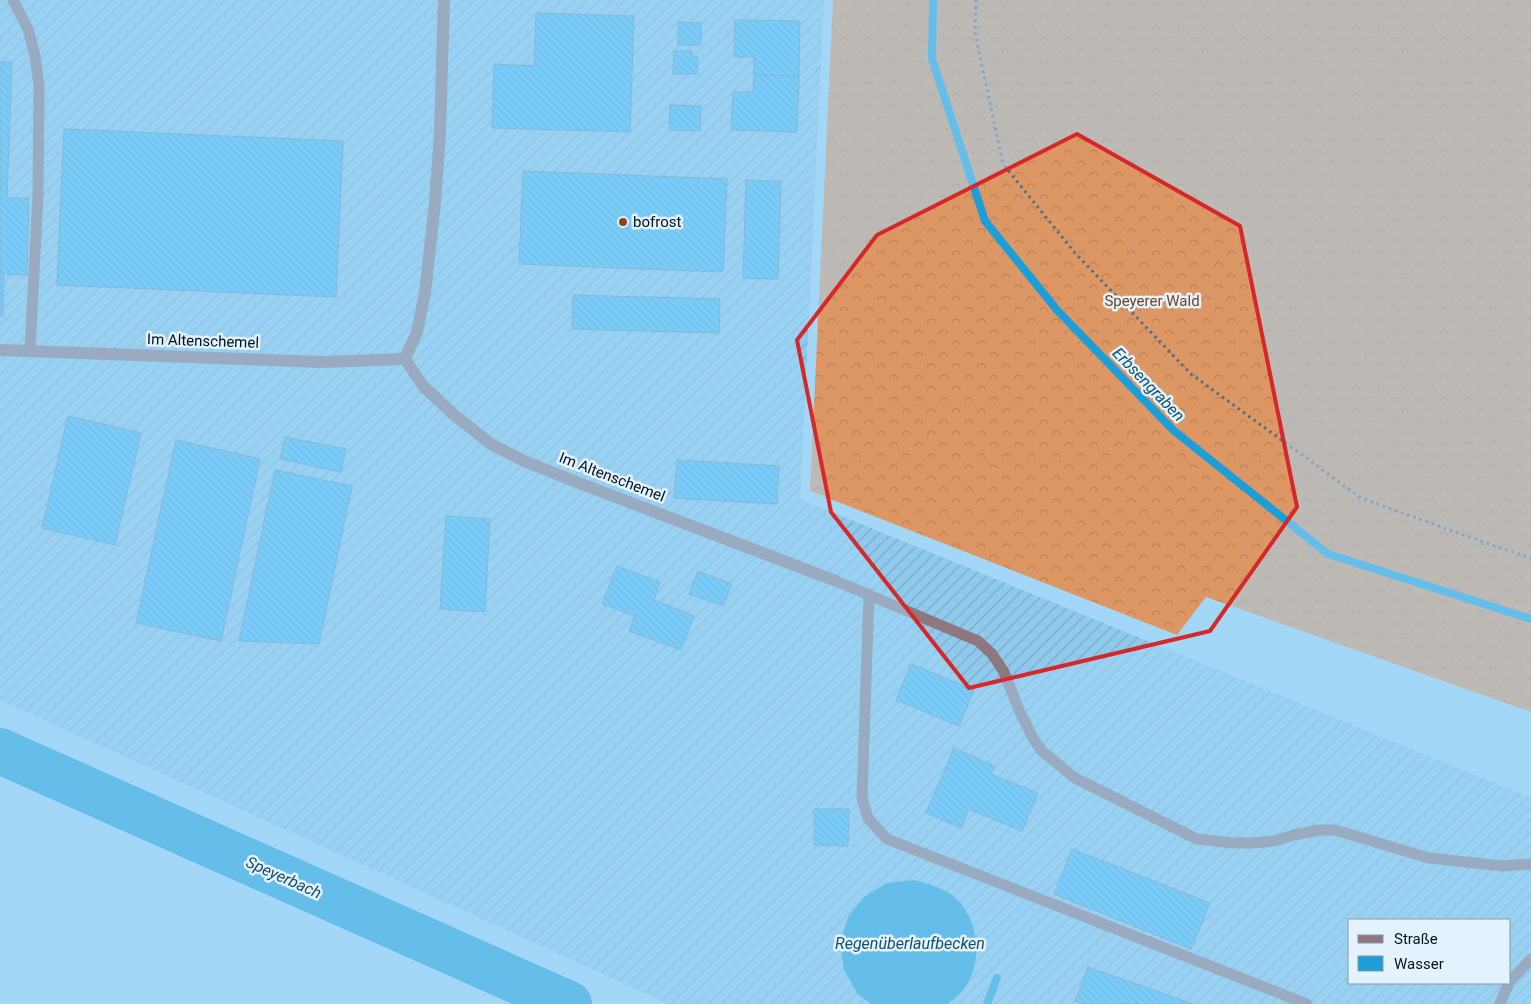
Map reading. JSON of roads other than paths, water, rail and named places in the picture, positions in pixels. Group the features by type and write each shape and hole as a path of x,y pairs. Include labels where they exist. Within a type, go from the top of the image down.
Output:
{"street":[{"path":"405,359 417,332 425,294 431,239 440,134 444,0"},
{"name":"Im Altenschemel","path":"0,350 322,362 405,359 423,386 453,414 491,444 524,461 836,581"}],"lane":[{"path":"13,0 28,30 35,56 39,85 38,195 30,351"},
{"path":"836,581 978,641 992,654 1004,672 1026,725 1042,751 1075,778 1197,839 1252,843 1274,841 1319,830 1335,830 1429,858 1503,866 1531,864"},
{"path":"869,594 862,798 868,818 887,839 1307,1004"},
{"path":"1511,980 1531,959"},
{"path":"1500,1004 1508,984"}],"water":[{"name":"Regenüberlaufbecken","path":"914,880 946,891 962,905 974,930 976,958 973,972 959,995 947,1004 871,1004 857,993 844,970 840,943 848,917 864,897 887,883"}],"waterway":[{"name":"Erbsengraben","path":"933,0 932,59 985,221 1057,310 1173,430 1328,554 1531,619"},
{"name":"Speyerbach","path":"0,751 569,1004"},
{"path":"987,1004 997,978"}],"place":[{"name":"bofrost","path":"623,222"}],"park label":[{"name":"Speyerer Wald","path":"1152,301"}]}
